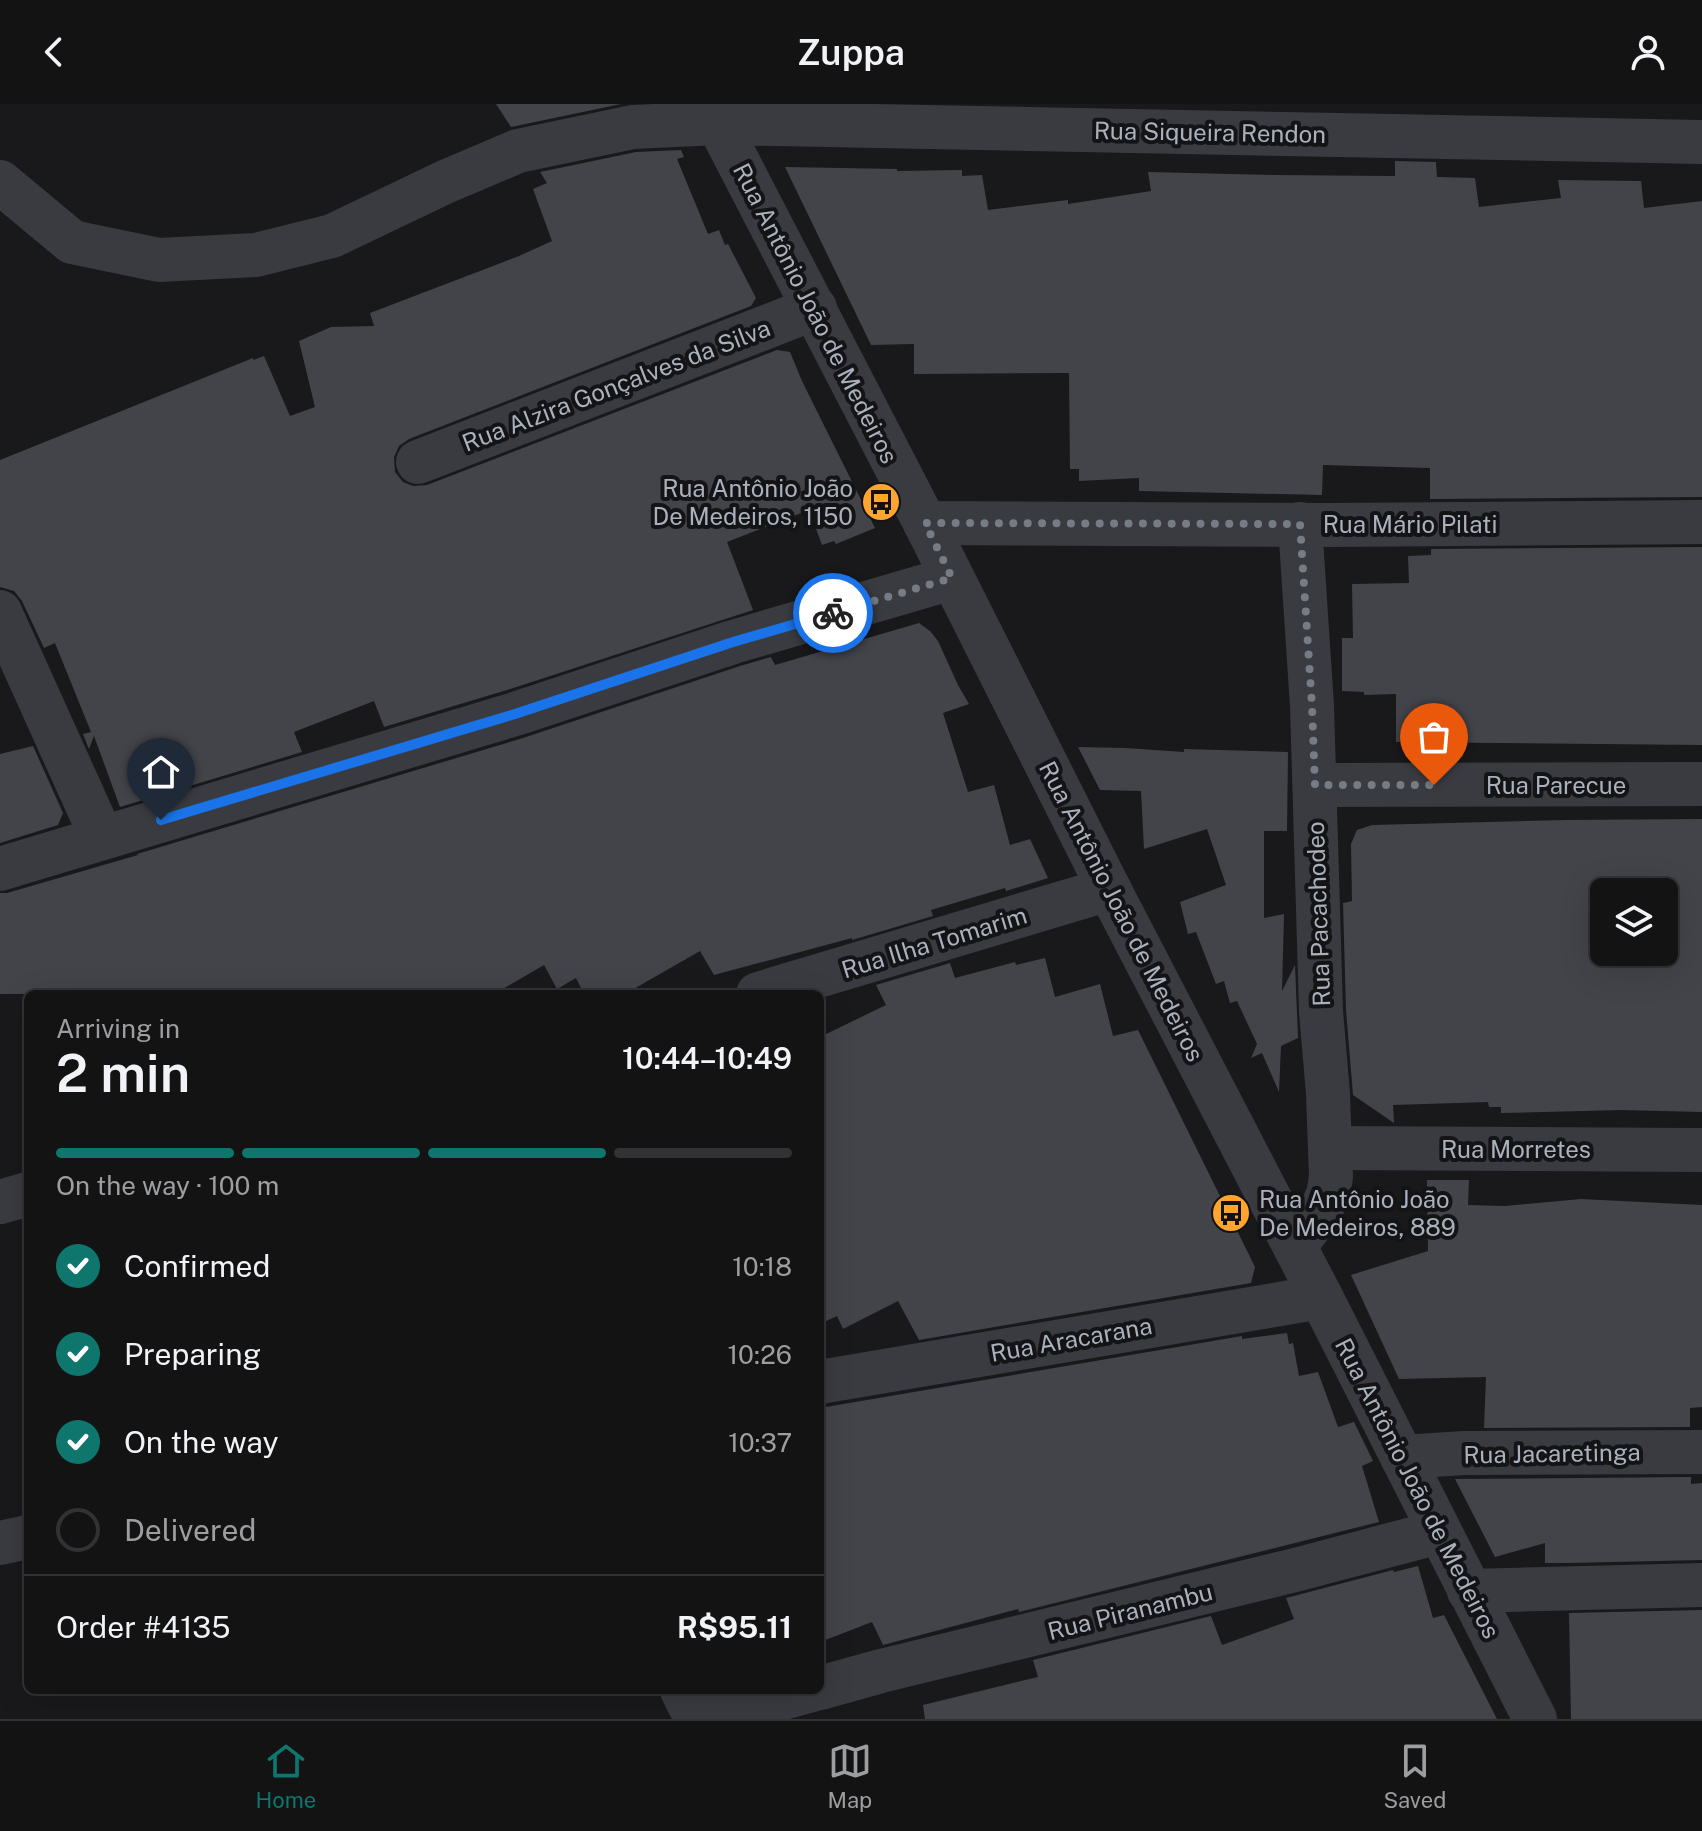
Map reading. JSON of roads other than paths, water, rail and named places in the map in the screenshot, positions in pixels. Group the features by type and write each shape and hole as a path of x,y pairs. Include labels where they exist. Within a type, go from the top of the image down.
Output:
{"street":[{"name":"Rua Siqueira Rendon","path":"0,182 72,242 159,260 256,255 332,236 518,151 713,113 1702,142"},
{"name":"Rua Antônio João de Medeiros","path":"713,113 1535,1719"},
{"name":"Rua Alzira Gonçalves da Silva","path":"418,462 815,308"},
{"name":"Rua Mário Pilati","path":"925,523 1702,522"},
{"name":"Rua Pacachodeo","path":"1295,1246 1319,1214 1328,1195 1331,1177 1321,1011 1312,706 1300,524"},
{"path":"0,869 515,714 733,642 952,578"},
{"path":"0,612 102,838"},
{"name":"Rua Parecue","path":"1315,785 1702,784"},
{"name":"Rua Ilha Tomarim","path":"771,990 1109,889"},
{"name":"Rua Morretes","path":"1331,1148 1702,1150"},
{"path":"0,1202 24,1195"},
{"name":"Rua Aracarana","path":"824,1381 1321,1297"},
{"name":"Rua Jacaretinga","path":"1402,1457 1464,1453 1702,1452"},
{"name":"Rua Piranambu","path":"824,1687 1439,1532"},
{"path":"0,1543 24,1538"},
{"path":"1469,1591 1702,1585"},
{"path":"693,1704 717,1716 797,1694"}],"place":[{"name":"Rua Antônio João De Medeiros, 1150","path":"881,502"},
{"name":"Rua Antônio João De Medeiros, 889","path":"1231,1213"}]}
